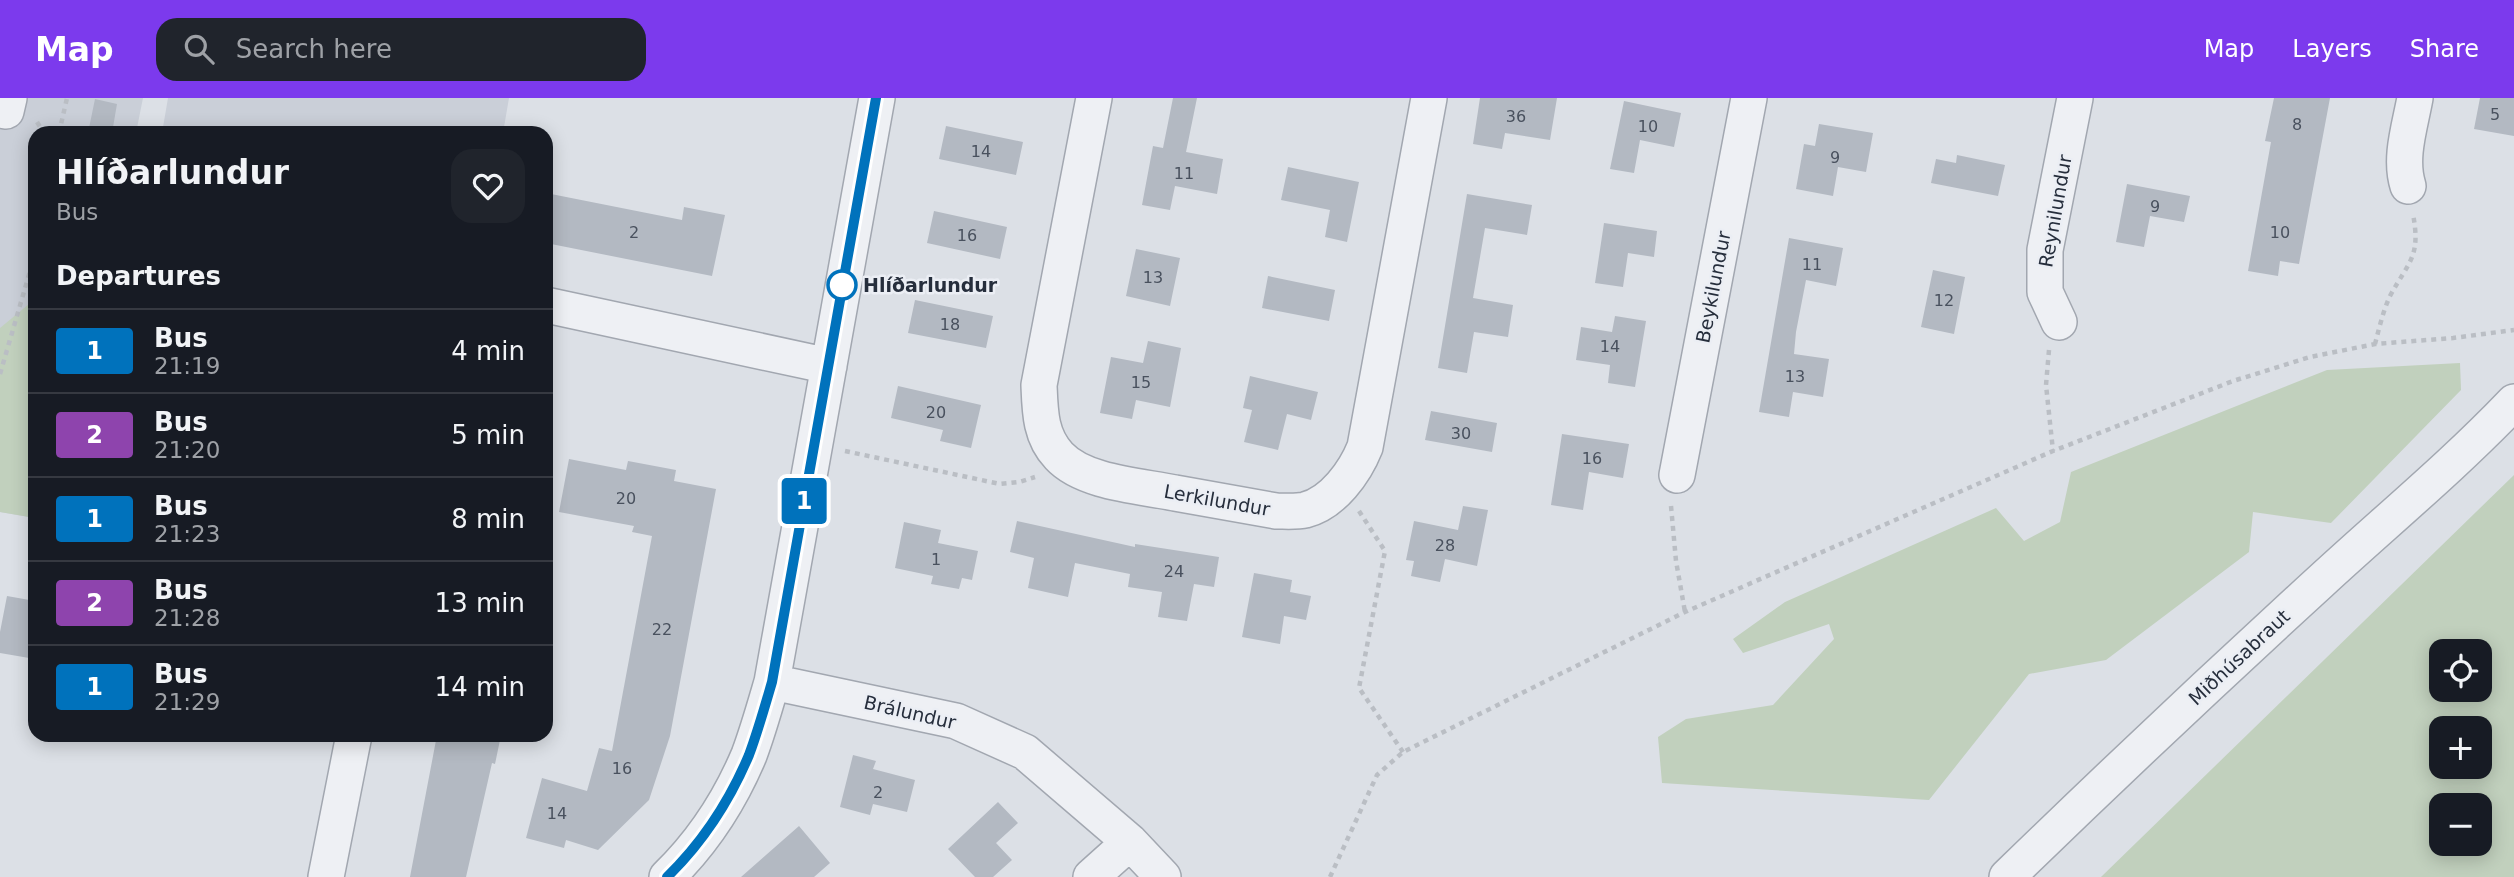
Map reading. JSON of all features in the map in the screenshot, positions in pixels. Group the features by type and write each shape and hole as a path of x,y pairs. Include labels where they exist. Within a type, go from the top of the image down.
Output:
{"street":[{"path":"0,110 6,111 9,98"},
{"path":"667,877 692,853 725,802 749,755 772,682 877,98"},
{"name":"Lerkilundur","path":"1094,98 1039,386 1044,431 1057,455 1070,466 1103,479 1276,511 1306,510 1325,500 1342,485 1358,464 1371,425 1429,98"},
{"name":"Beykilundur","path":"1677,475 1749,98"},
{"name":"Reynilundur","path":"2059,322 2045,292 2045,250 2075,98"},
{"path":"2408,186 2404,174 2404,158 2415,98"},
{"path":"553,307 829,366"},
{"name":"Miðhúsabraut","path":"2007,877 2132,756 2476,442 2514,402"},
{"name":"Miðhúsabraut","path":"2476,442 2514,417"},
{"name":"Brálundur","path":"772,682 956,721 1025,752 1130,842 1163,877"},
{"path":"326,877 353,742"},
{"path":"1091,877 1130,842"}],"path":[{"path":"61,126 67,98"},
{"path":"2375,344 2388,299 2412,260 2418,239 2408,186"},
{"path":"0,374 28,278"},
{"path":"2053,451 2046,385 2048,353 2059,322"},
{"path":"1330,877 1377,775 1402,752 1685,612 2053,451 2233,381 2310,357 2375,344 2514,330"},
{"path":"844,451 1000,484 1019,482 1070,466"},
{"path":"1677,475 1670,509 1685,612"},
{"path":"1342,485 1385,551 1359,688 1402,752"}],"shaded area":[{"path":"0,98 143,98 137,126 28,126 28,517 0,512"},
{"path":"168,98 509,98 504,126 163,126"}],"green space":[{"path":"28,305 28,517 0,512 0,328"},
{"path":"2460,363 2461,390 2331,523 2253,512 2249,552 2106,660 2029,674 1929,800 1662,783 1658,737 1686,719 1773,705 1834,639 1829,624 1743,653 1733,639 1785,602 1996,508 2024,541 2060,522 2071,472 2327,370"},
{"path":"2514,475 2514,877 2101,877"}],"building":[{"path":"1173,98 1197,98 1186,152 1223,159 1217,194 1175,186 1170,210 1142,205 1153,146 1163,148"},
{"path":"1480,98 1557,98 1550,140 1505,133 1502,149 1473,144"},
{"path":"2274,98 2330,98 2299,264 2280,261 2278,276 2248,271 2271,142 2265,141"},
{"path":"2480,98 2514,98 2514,136 2474,129"},
{"path":"95,99 117,104 113,126 89,126"},
{"path":"1624,101 1681,113 1674,147 1640,140 1634,173 1610,169"},
{"path":"1819,124 1873,133 1866,172 1838,167 1833,196 1796,189 1804,144 1815,146"},
{"path":"946,126 1023,142 1016,175 939,159"},
{"path":"1957,155 2005,165 1998,196 1931,183 1936,159 1956,163"},
{"path":"1288,167 1359,182 1347,242 1325,237 1330,210 1281,200"},
{"path":"2127,184 2190,196 2184,222 2150,216 2144,247 2116,242"},
{"path":"553,194 682,220 684,207 725,215 712,276 553,244"},
{"path":"1467,194 1532,205 1527,235 1485,228 1473,298 1513,305 1508,337 1474,332 1467,373 1438,368"},
{"path":"934,211 1007,227 1000,259 927,243"},
{"path":"1604,223 1657,231 1654,257 1628,253 1623,287 1595,283"},
{"path":"1789,238 1843,248 1836,286 1806,280 1796,332 1794,354 1829,359 1823,397 1793,392 1789,417 1759,412"},
{"path":"1136,249 1180,258 1170,306 1126,296"},
{"path":"1933,270 1965,277 1954,334 1921,327"},
{"path":"1268,276 1335,290 1329,321 1262,308"},
{"path":"915,300 993,316 986,348 908,333"},
{"path":"1615,316 1646,321 1635,387 1608,383 1610,365 1576,360 1581,327 1612,332"},
{"path":"1148,341 1181,348 1170,407 1136,400 1132,419 1100,413 1111,357 1143,363"},
{"path":"1250,376 1318,392 1311,420 1287,414 1278,450 1244,442 1252,410 1243,408"},
{"path":"898,386 981,405 971,448 940,441 943,430 891,418"},
{"path":"1431,411 1497,423 1492,452 1425,440"},
{"path":"1562,434 1629,444 1623,478 1589,472 1583,510 1551,505"},
{"path":"569,459 626,470 628,461 676,470 674,481 716,489 670,736 649,800 598,850 566,840 564,848 526,838 542,778 587,791 599,748 612,751 652,536 632,532 634,526 559,512"},
{"path":"1463,506 1488,510 1477,566 1445,559 1440,582 1411,576 1414,561 1406,560 1414,521 1458,530"},
{"path":"1017,521 1135,547 1135,544 1219,557 1214,587 1194,584 1187,621 1158,617 1162,592 1128,587 1130,574 1075,563 1068,597 1028,588 1034,558 1010,552"},
{"path":"904,522 941,530 938,543 978,551 972,580 962,578 959,589 931,584 933,576 895,568"},
{"path":"1254,573 1292,580 1290,592 1311,596 1306,620 1284,616 1280,644 1242,637"},
{"path":"7,596 28,600 28,658 0,653 0,632"},
{"path":"436,742 500,742 495,764 492,763 466,877 410,877"},
{"path":"853,755 876,761 873,769 915,780 907,812 873,804 870,815 840,807"},
{"path":"998,802 1018,823 996,843 1012,860 993,877 975,877 948,849"},
{"path":"799,826 830,863 814,877 741,877"}],"bus line":[{"name":"1","path":"667,877 692,853 725,802 749,755 772,682 876,98"}],"place":[{"name":"Hlíðarlundur","path":"842,285"}]}
